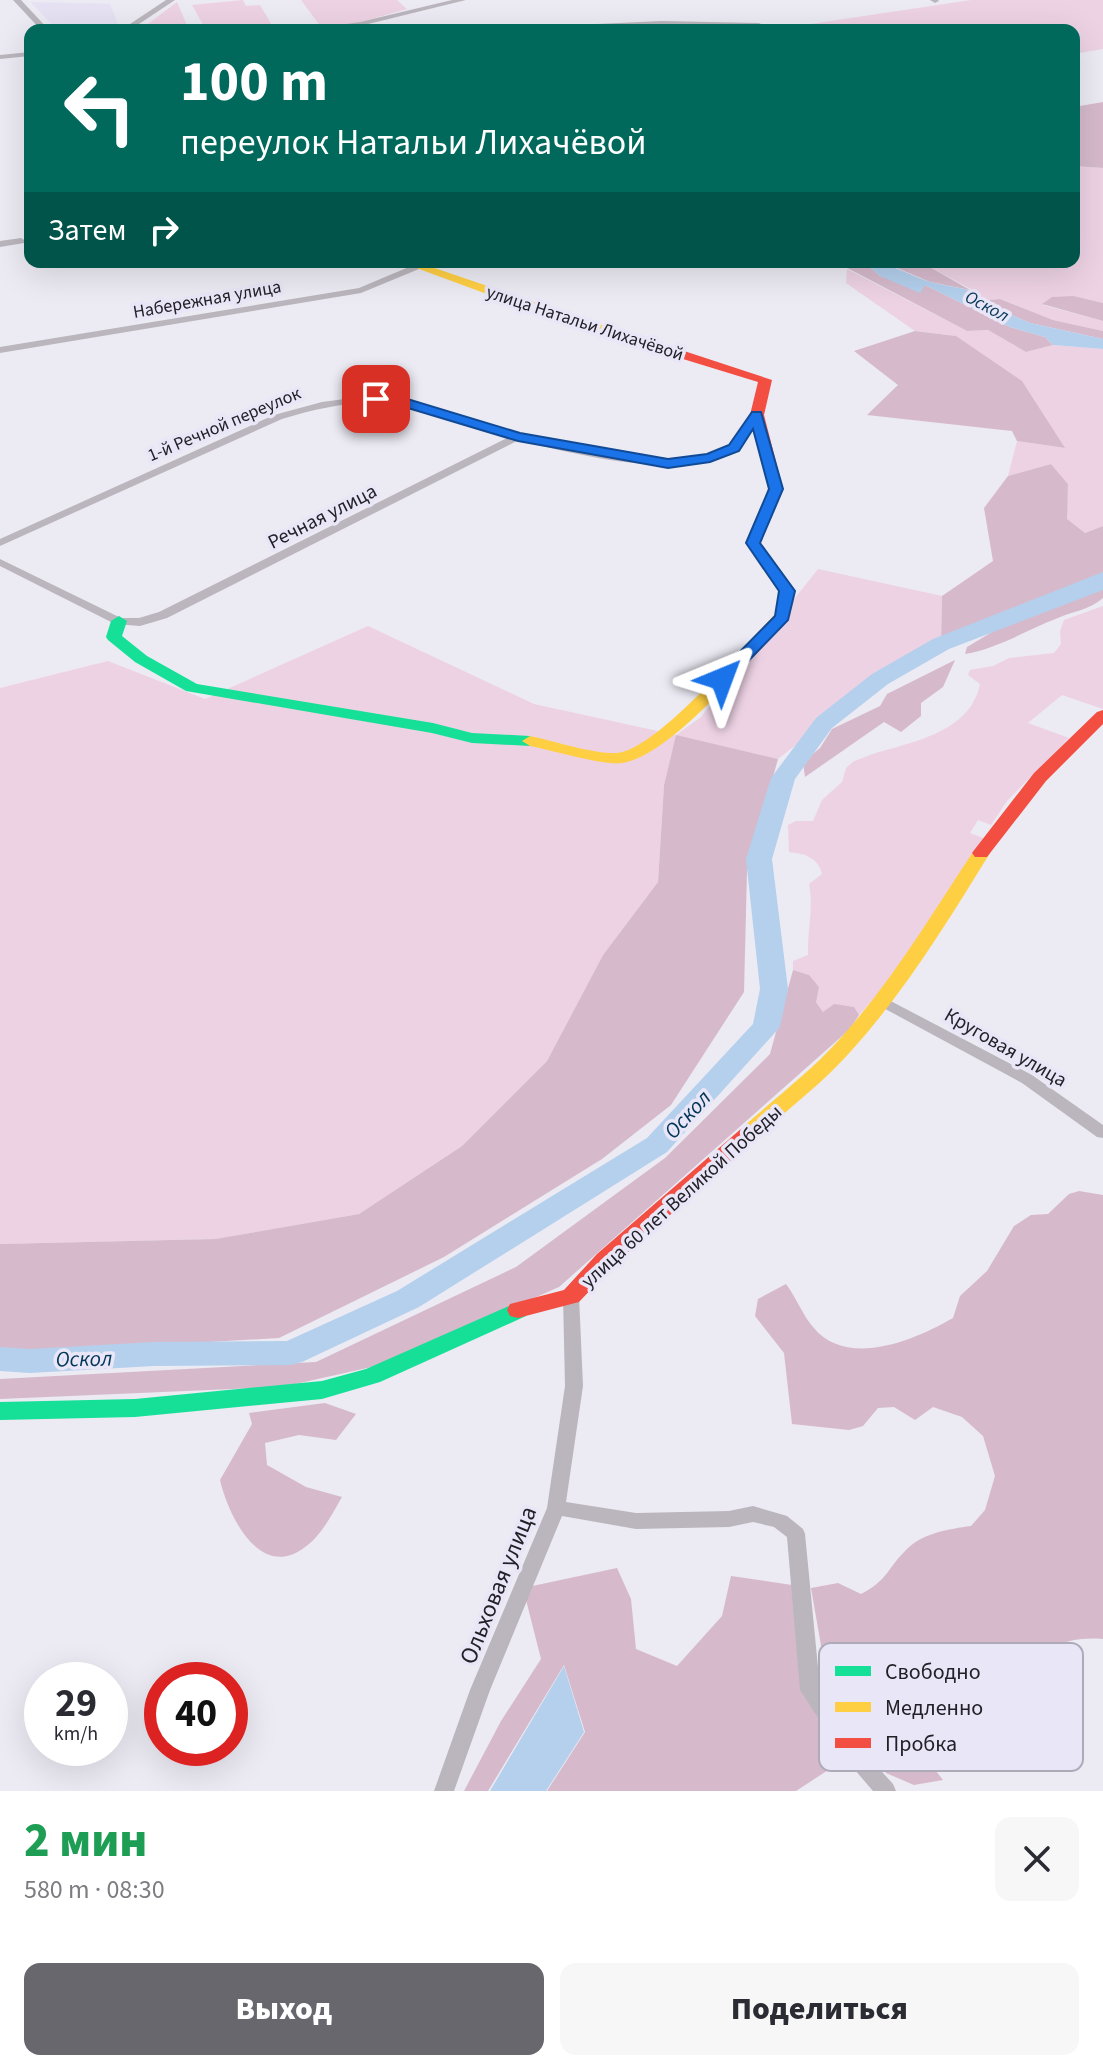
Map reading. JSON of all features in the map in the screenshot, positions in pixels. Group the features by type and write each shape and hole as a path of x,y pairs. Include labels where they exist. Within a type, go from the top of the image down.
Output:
{"street":[{"path":"17,0 39,24"},
{"path":"134,24 171,0"},
{"path":"402,0 420,10"},
{"path":"360,24 462,0"},
{"path":"640,24 710,24"},
{"path":"0,57 24,55"},
{"path":"0,244 21,241"},
{"name":"Набережная улица","path":"0,350 361,290 405,268"},
{"name":"улица Натальи Лихачёвой","path":"420,268 572,321 765,380 757,415"},
{"name":"1-й Речной переулок","path":"0,543 278,417 315,405 376,399 400,401 518,437 668,464 710,457 734,448 757,415"},
{"path":"0,562 119,621 114,637 141,659 192,688 433,728 472,738 532,741 619,759 648,747 682,720 782,617 787,591 753,543 776,489 757,415"},
{"name":"Речная улица","path":"119,621 140,622 163,615 518,437"},
{"name":"улица 60 лет Великой Победы","path":"0,1411 135,1408 322,1390 372,1376 514,1311 571,1296 605,1260 842,1050 916,958 987,844 1040,777 1103,715"},
{"name":"Круговая улица","path":"883,1002 1027,1079 1103,1133"},
{"name":"Ольховая улица","path":"444,1791 480,1690 556,1508 574,1386 571,1296"},
{"path":"556,1508 636,1521 729,1519 753,1514 780,1521 796,1534 810,1690 819,1704"},
{"path":"868,1771 886,1791"}],"shaded area":[{"path":"243,0 246,6 260,5 271,24 203,24 192,5"},
{"path":"301,0 397,0 407,9 357,23 319,24"},
{"path":"971,0 1103,0 1103,49 1080,53 1080,24 811,24"},
{"path":"31,2 110,4 118,24 51,24"},
{"path":"177,2 186,24 148,24"},
{"path":"1103,102 1103,168 1080,166 1080,106"},
{"path":"1080,166 1103,168 1103,303 1074,296 1043,305 1103,321 1103,331 1053,320 1000,299 979,301 978,293 932,268 1080,268"},
{"path":"847,268 871,268 880,276 925,285 1010,327 1045,337 1053,345 1026,352 988,330 967,331"},
{"path":"897,268 932,268 970,290 930,282"},
{"path":"847,269 967,331 988,330 1026,352 1053,345 1103,349 1103,526 1085,533 1066,519 1068,484 1051,464 1008,476 1017,441 1064,448 956,336 915,331 846,283"},
{"path":"1074,296 1103,303 1103,321 1042,304 1052,297"},
{"path":"1000,299 1053,320 1103,331 1103,339 1030,323 979,301"},
{"path":"915,331 956,336 1022,381 1065,448 1017,441 1012,431 867,415 898,385 854,351"},
{"path":"1051,464 1068,484 1067,519 1085,533 1103,526 1103,579 1095,585 941,644 942,596 993,561 984,508 1008,476"},
{"path":"818,569 942,596 941,644 880,679 778,759 676,736 664,785 658,882 603,955 547,1061 462,1146 359,1214 215,1239 0,1244 0,688 108,661 205,699 368,626 534,704 676,735 701,717"},
{"path":"1103,583 1103,598 1092,605 1001,643 965,654 967,647 1002,626"},
{"path":"1103,606 1103,709 1062,695 1028,723 1069,738 1007,801 991,825 978,820 970,833 983,838 899,970 859,1015 823,1012 816,1002 809,975 793,970 793,961 808,955 809,884 822,874 810,857 789,852 788,825 796,821 813,821 822,800 842,782 846,768 854,761 928,737 955,722 975,699 980,684 968,675 970,670 993,666 1009,658 1054,653 1061,644 1060,631 1064,620"},
{"path":"955,660 943,687 921,703 921,716 901,732 884,722 805,777 803,762 820,748 832,729 880,706 887,694"},
{"path":"676,735 778,759 747,871 744,992 671,1105 602,1159 444,1257 279,1338 20,1353 0,1350 0,1244 215,1239 359,1214 462,1146 547,1061 603,955 658,882 664,785"},
{"path":"793,970 809,975 819,987 816,1002 823,1012 834,1004 854,1007 859,1015 850,1029 559,1287 385,1364 282,1387 0,1399 0,1379 316,1362 516,1267 665,1158 770,1054"},
{"path":"1079,1191 1103,1195 1103,1639 1064,1643 821,1643 811,1588 838,1583 861,1594 870,1589 912,1544 945,1530 971,1526 985,1510 995,1476 983,1436 962,1417 933,1407 915,1420 894,1407 878,1408 863,1426 849,1430 792,1424 784,1353 755,1316 758,1299 786,1284 809,1322 827,1340 862,1348 901,1342 953,1318 960,1296 987,1271 1014,1226 1031,1215 1048,1214 1069,1194"},
{"path":"325,1403 356,1414 336,1440 299,1435 265,1443 267,1465 306,1487 342,1497 317,1537 289,1556 274,1556 260,1550 239,1526 220,1480 252,1424 249,1413"},
{"path":"617,1568 631,1599 636,1649 677,1666 722,1616 731,1576 792,1585 802,1691 819,1718 819,1771 827,1771 796,1791 547,1791 585,1732 564,1665 488,1791 464,1791 501,1721 541,1659 523,1588"},
{"path":"885,1771 936,1771 943,1780 914,1785"}],"water":[{"path":"871,268 894,268 927,281 966,289 978,293 979,301 1030,323 1103,339 1103,349 1053,345 1045,337 1010,327 925,285 920,293 880,276"},
{"path":"564,1666 584,1732 546,1791 490,1791"}],"waterway":[{"name":"Оскол","path":"0,1359 30,1361 154,1354 291,1353 408,1299 657,1145 766,1027 774,989 759,859 783,778 824,723 880,679 941,644 1095,585 1103,579"}],"traffic: fast":[{"path":"119,621 114,637 141,659 192,688 433,728 472,738 530,741"},
{"path":"0,1411 135,1408 322,1390 372,1376 518,1310"}],"traffic: slow":[{"path":"423,268 572,321 675,352"},
{"path":"530,741 619,759 648,747 682,720 783,614"},
{"path":"749,1133 822,1070 864,1025 917,953 981,853"}],"traffic: jam":[{"path":"675,352 765,380 757,415 776,489 753,543 787,591 783,614"},
{"path":"981,853 1040,777 1103,715"},
{"path":"518,1310 571,1296 605,1260 749,1133"}],"route":[{"path":"376,399 400,401 518,437 668,464 710,457 734,448 757,415 776,489 753,543 787,591 782,617 722,679"}]}
